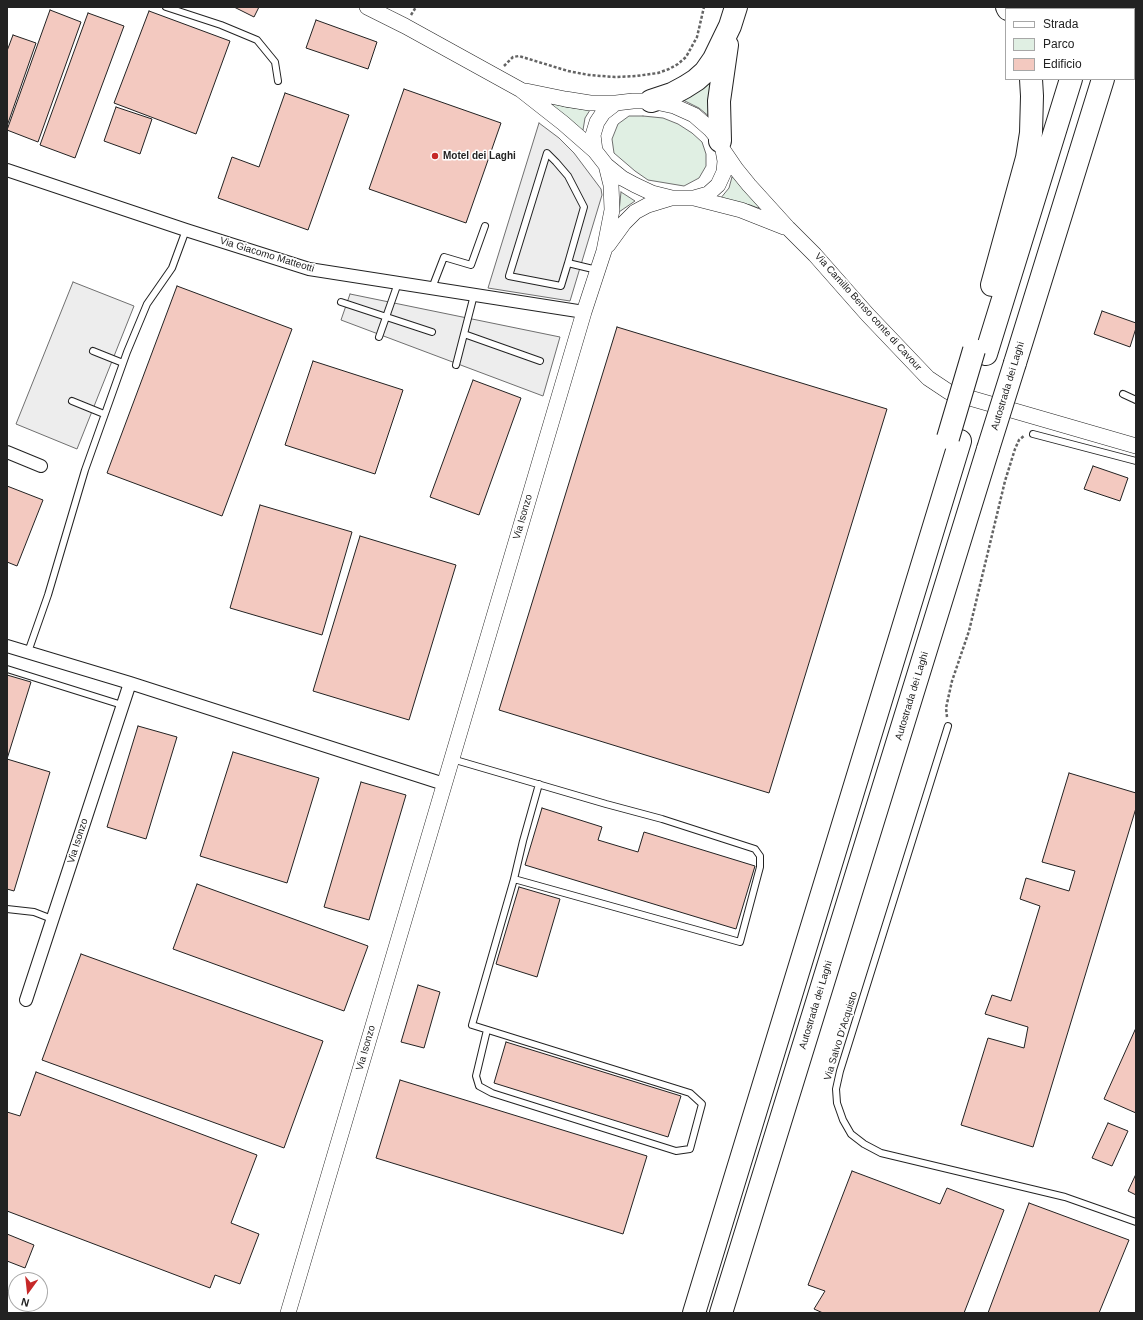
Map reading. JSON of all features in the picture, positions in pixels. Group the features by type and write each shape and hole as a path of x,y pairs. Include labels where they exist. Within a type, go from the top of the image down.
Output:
{"highway":[{"path":"652,101 672,94 696,80 705,72 714,59 733,17"},
{"path":"722,145 719,101 733,17"},
{"path":"980,352 1027,158 1031,133 1031,80"},
{"path":"694,1313 861,766 980,352 1071,80"},
{"name":"Autostrada dei Laghi","path":"721,1313 1103,80"},
{"path":"1048,257 1107,102 1114,80"}],"street":[{"path":"367,7 521,90 563,123 595,151 606,165 622,178 652,193 672,198 694,198 708,194 718,185 724,172 725,161 722,145 710,128 694,115 674,106 652,101 590,103 521,90"},
{"path":"595,151 594,135 597,122 603,113 616,103"},
{"name":"Via Camillo Benso conte di Cavour","path":"722,145 744,180 788,228 816,255 867,314 928,378 949,392 1136,446"},
{"name":"Via Isonzo","path":"288,1313 584,312 604,251 612,210 611,185 606,165"},
{"name":"Via Giacomo Matteotti","path":"7,170 309,270 584,312"},
{"name":"Via Isonzo","path":"604,251 624,223 635,212 648,205 672,198"},
{"name":"Via Camillo Benso conte di Cavour","path":"694,198 741,210 788,228"},
{"path":"7,452 41,466"},
{"path":"7,646 130,683 444,784"},
{"name":"Via Isonzo","path":"26,1000 130,683"}],"lane":[{"path":"166,7 221,25 257,40 274,62 278,81"},
{"path":"546,153 568,176 584,207 568,263 561,286 509,276 546,153"},
{"path":"432,288 444,257 471,265 485,226"},
{"path":"28,652 48,595 85,470 123,363 147,304 172,268 186,230"},
{"path":"568,263 597,270"},
{"path":"379,336 398,283"},
{"path":"456,365 474,295"},
{"path":"341,302 432,332"},
{"path":"464,334 540,361"},
{"path":"93,351 123,363"},
{"path":"1123,394 1136,400"},
{"path":"72,401 104,414"},
{"path":"1033,434 1136,461"},
{"path":"7,669 122,705"},
{"name":"Via Salvo D'Acquisto","path":"948,726 840,1071 836,1089 837,1103 843,1120 851,1134 864,1144 881,1153 1065,1197 1136,1222"},
{"path":"452,759 662,819 755,849 760,856 760,867 740,942 514,879"},
{"path":"488,1030 476,1076 480,1086 492,1093 676,1151 690,1149 702,1104 690,1093 472,1025 514,879 539,784"},
{"path":"7,909 34,912 52,919"}],"path":[{"path":"496,76 510,60 519,56 568,71 589,75 636,76 658,73 678,64 686,57 697,37 704,7"},
{"path":"948,726 946,708 952,681 973,618 995,519 1015,449 1019,440 1024,435 1033,434"}],"green space":[{"path":"715,77 711,118 699,108 681,99"},
{"path":"551,103 590,110 585,118 583,130 581,131 551,107"},
{"path":"629,116 663,118 678,124 702,142 706,154 706,166 699,178 684,186 648,180 614,153 612,139 618,124"},
{"path":"732,177 735,177 759,207 758,208 720,199 729,188"},
{"path":"621,192 635,201 619,212"}],"shaded area":[{"path":"539,123 559,138 574,153 601,189 602,195 570,301 488,288"},
{"path":"73,282 134,306 77,449 16,424"},
{"path":"350,294 560,337 543,396 341,320"}],"building":[{"path":"234,7 259,7 254,17"},
{"path":"50,10 81,22 38,142 7,130"},
{"path":"149,11 230,41 196,134 114,103"},
{"path":"88,13 124,26 75,158 40,145"},
{"path":"316,20 377,42 368,69 306,48"},
{"path":"13,35 36,43 7,126 7,51"},
{"name":"Motel dei Laghi","path":"404,89 501,123 466,223 369,189"},
{"path":"285,93 349,115 308,230 218,198 232,157 259,167"},
{"path":"116,107 152,119 140,154 104,141"},
{"path":"177,286 292,329 222,516 107,473"},
{"path":"1102,311 1136,323 1136,328 1130,347 1094,334"},
{"path":"617,327 887,409 769,793 499,710"},
{"path":"313,361 403,390 375,474 285,445"},
{"path":"473,380 521,398 479,515 430,497"},
{"path":"1093,466 1128,478 1120,501 1084,489"},
{"path":"7,486 43,500 17,566 7,562"},
{"path":"260,505 352,532 322,635 230,608"},
{"path":"360,536 456,565 409,720 313,691"},
{"path":"7,675 31,682 7,759"},
{"path":"138,726 177,737 146,839 107,827"},
{"path":"233,752 319,778 287,883 200,856"},
{"path":"7,759 50,772 14,891 7,889"},
{"path":"1069,773 1136,793 1136,808 1033,1147 961,1125 988,1038 1024,1048 1028,1027 985,1014 992,995 1011,1001 1040,906 1020,899 1026,878 1069,891 1075,871 1042,862"},
{"path":"361,782 406,795 369,920 324,907"},
{"path":"542,808 602,827 598,840 638,852 644,832 755,866 736,929 525,865"},
{"path":"197,884 368,946 344,1011 173,949"},
{"path":"519,887 560,899 537,977 496,964"},
{"path":"81,954 323,1041 284,1148 42,1060"},
{"path":"418,985 440,992 424,1048 401,1042"},
{"path":"1136,1030 1136,1113 1104,1099"},
{"path":"506,1042 681,1096 668,1137 494,1083"},
{"path":"36,1072 257,1155 231,1223 259,1234 240,1284 215,1275 210,1288 7,1211 7,1112 20,1116"},
{"path":"400,1080 647,1156 623,1234 376,1158"},
{"path":"1108,1123 1128,1131 1112,1166 1092,1158"},
{"path":"852,1171 940,1204 947,1188 1004,1210 964,1313 823,1313 814,1309 825,1291 808,1285"},
{"path":"1136,1174 1136,1195 1128,1191"},
{"path":"1029,1203 1129,1240 1099,1313 988,1313"},
{"path":"7,1234 34,1245 25,1268 7,1261"}],"place":[{"name":"Motel dei Laghi","path":"435,156"}]}
